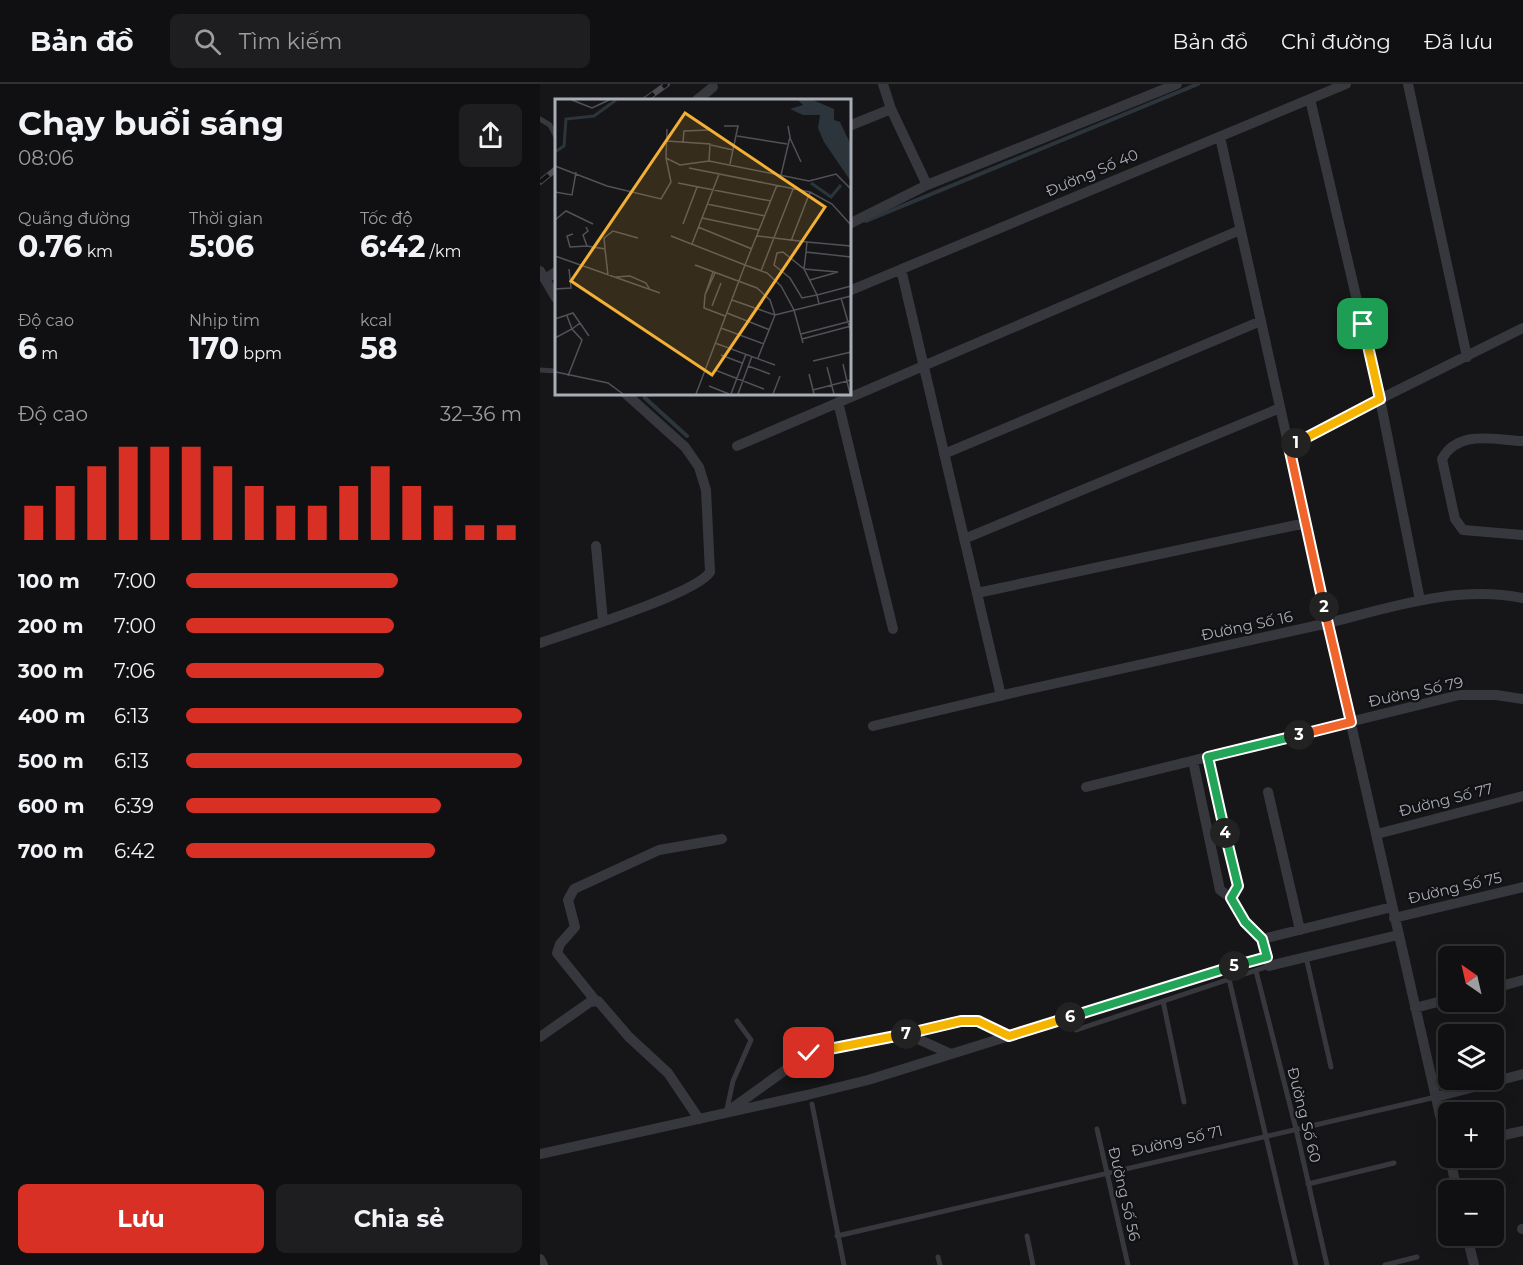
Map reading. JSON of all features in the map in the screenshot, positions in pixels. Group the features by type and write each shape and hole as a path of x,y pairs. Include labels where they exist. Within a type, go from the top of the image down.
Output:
{"street":[{"path":"883,84 891,109 927,185"},
{"path":"850,224 927,185 1177,84"},
{"name":"Đường Số 40","path":"850,291 1346,84"},
{"path":"1408,84 1467,357"},
{"path":"698,99 713,87"},
{"path":"1310,99 1380,399 1420,600"},
{"path":"850,126 891,109"},
{"path":"1220,137 1438,1106"},
{"path":"737,446 1240,230"},
{"path":"901,269 1001,696"},
{"path":"543,275 555,296"},
{"path":"944,454 1261,321"},
{"path":"1289,447 1523,328"},
{"path":"540,643 681,592 706,579 710,572 706,490 699,467 685,447 634,398"},
{"path":"838,402 893,629"},
{"path":"964,539 1280,408"},
{"path":"1523,441 1464,439 1447,448 1442,459 1455,519 1463,530 1523,535"},
{"path":"977,593 1306,524"},
{"path":"596,546 603,621"},
{"name":"Đường Số 16","path":"873,726 1420,600 1487,594 1523,598"},
{"name":"Đường Số 79","path":"1086,787 1459,695 1496,695 1523,699"},
{"path":"1208,757 1238,886 1231,898"},
{"path":"1193,761 1220,890 1231,898 1245,922 1262,939 1268,962 1306,957 1398,935"},
{"path":"1268,792 1300,930"},
{"name":"Đường Số 77","path":"1377,834 1523,796"},
{"path":"699,1119 668,1073 629,1037 606,1009 595,1000 557,952 560,944 575,927 568,900 574,889 659,850 722,839"},
{"name":"Đường Số 75","path":"1262,939 1523,887"},
{"path":"1504,985 1523,980"},
{"path":"540,1037 595,1000"},
{"path":"1415,1008 1438,1002"},
{"path":"726,1113 809,1053 961,1021 978,1021 1009,1036"},
{"path":"907,1034 951,1054"},
{"path":"540,1154 868,1080 1009,1036"},
{"name":"Đường Số 71","path":"1436,1097 1523,1074"},
{"path":"1504,1135 1523,1131"},
{"path":"1469,1246 1474,1265"},
{"path":"540,1259 543,1265"}],"lane":[{"path":"540,119 550,125 555,134"},
{"path":"540,370 555,371"},
{"path":"1306,957 1331,1067"},
{"path":"1076,1030 1256,971 1268,962"},
{"path":"1009,1036 1268,962"},
{"name":"Đường Số 60","path":"1256,971 1327,1265"},
{"path":"1229,979 1296,1265"},
{"path":"1162,1001 1184,1102"},
{"path":"726,1113 733,1081 751,1040 737,1021"},
{"name":"Đường Số 71","path":"837,1236 1436,1097"},
{"path":"812,1104 844,1265"},
{"name":"Đường Số 56","path":"1097,1129 1128,1265"},
{"path":"1308,1184 1394,1163"},
{"path":"1027,1236 1033,1265"},
{"path":"938,1257 940,1265"},
{"path":"1385,1265 1418,1257"}],"waterway":[{"path":"866,221 1198,84"},
{"path":"644,394 645,398 687,436"}],"railway":[{"path":"646,99 667,84"},
{"path":"540,182 555,170"}],"route":[{"path":"809,1053 961,1021 978,1021 1009,1036 1267,957 1262,939 1245,922 1231,898 1238,886 1208,757 1351,722 1289,447 1380,399 1363,324"}]}
